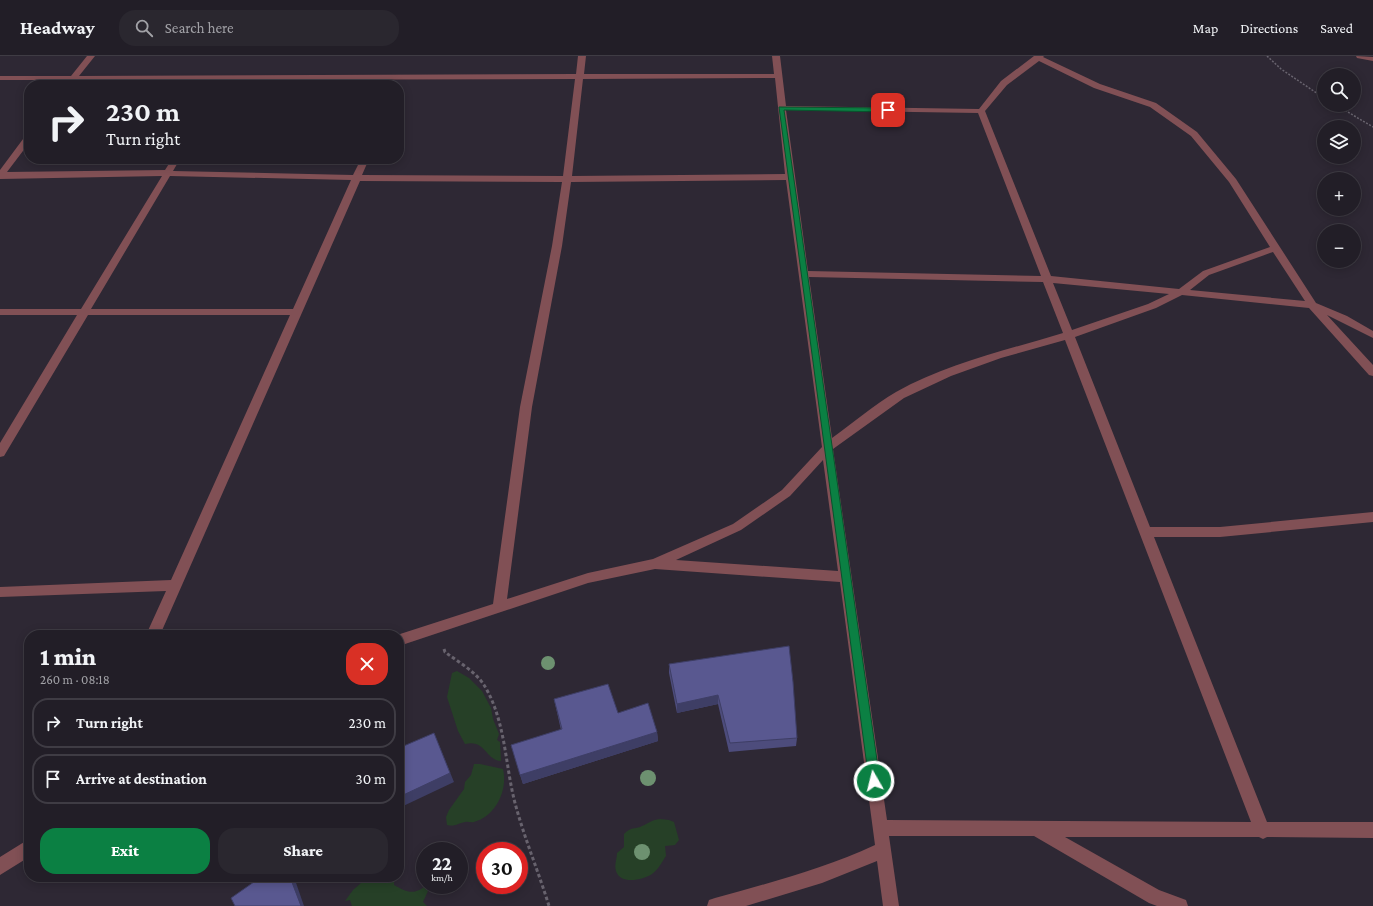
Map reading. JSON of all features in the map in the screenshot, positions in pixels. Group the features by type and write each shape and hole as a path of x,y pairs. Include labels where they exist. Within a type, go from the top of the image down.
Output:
{"street":[{"path":"74,78 91,56"},
{"path":"500,606 526,407 557,246 567,180 582,56"},
{"path":"776,56 777,76 790,177 891,906"},
{"path":"1360,56 1373,59"},
{"path":"981,111 1004,83 1038,57 1097,86 1153,104 1194,134 1233,181 1312,305 1373,372"},
{"path":"0,78 579,75 777,76"},
{"path":"400,80 402,76"},
{"path":"781,108 981,111"},
{"path":"981,111 1263,831"},
{"path":"0,175 24,144"},
{"path":"0,454 173,164"},
{"path":"155,630 363,164"},
{"path":"0,175 167,173 356,178 567,180 790,177"},
{"path":"404,638 588,578 655,564 737,527 786,493 828,447 900,395 961,368 1069,335 1152,306 1181,292 1206,273 1276,248"},
{"path":"804,274 1047,279 1312,305 1343,318 1373,335"},
{"path":"0,312 297,312"},
{"path":"1146,532 1220,532 1373,517"},
{"path":"655,564 846,577"},
{"path":"0,592 175,585"},
{"path":"881,828 1263,831 1373,830"},
{"path":"1037,829 1155,897 1180,906"},
{"path":"715,906 776,889 863,859 884,849"},
{"path":"0,867 24,850"}],"path":[{"path":"1267,56 1282,69 1317,93"},
{"path":"1348,112 1373,127"},
{"path":"435,628 445,652 464,664 474,673 491,699 502,737 515,801 549,906"}],"green space":[{"path":"457,671 469,678 482,691 491,708 493,719 499,734 497,740 500,742 501,761 496,760 477,744 465,744 458,731 447,697 452,673"},
{"path":"474,764 503,769 504,785 499,801 489,814 482,819 473,822 447,825 446,817 449,810 464,789 465,782 471,775"},
{"path":"660,819 674,822 679,840 675,845 665,846 666,856 652,874 643,878 632,880 622,878 618,875 615,866 617,853 624,847 624,834 631,829"},
{"path":"362,882 394,882 394,885 403,890 416,891 416,894 427,894 423,902 427,906 352,906 350,900 345,901 353,890"}],"building":[{"path":"789,646 797,738 730,743 718,695 677,704 669,664"},
{"path":"608,684 618,713 648,703 657,732 520,775 511,745 562,729 554,699"},
{"path":"434,733 450,773 404,795 404,746"},
{"path":"254,882 292,882 301,906 235,906 231,898"}],"route":[{"path":"874,781 781,108 888,110"}]}
